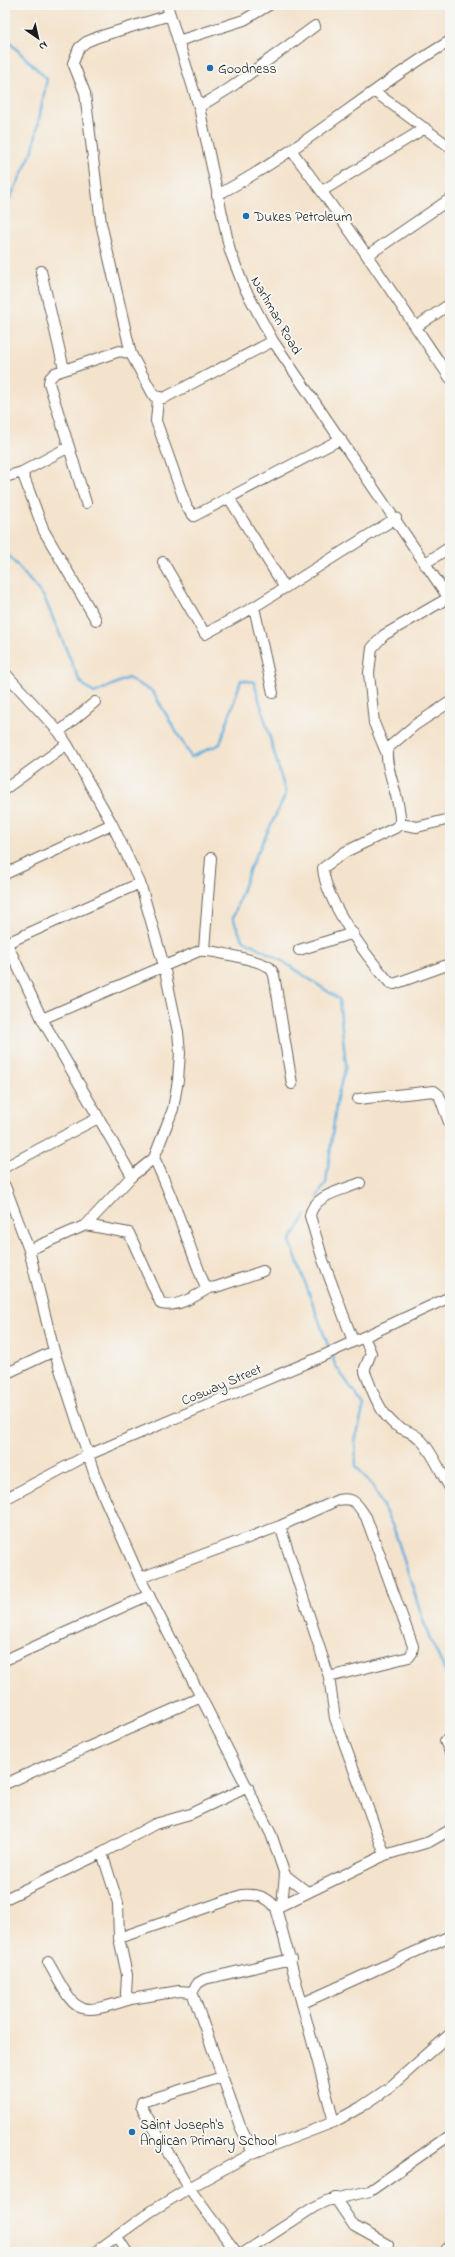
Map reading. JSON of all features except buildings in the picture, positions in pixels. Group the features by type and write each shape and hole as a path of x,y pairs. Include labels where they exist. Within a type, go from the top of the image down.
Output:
{"street":[{"name":"Narhman Road","path":"167,5 199,107 217,195 234,265 244,287 274,340 396,518 424,564 449,599"},
{"path":"178,41 244,20 269,5"},
{"path":"158,399 154,396 130,354 101,223 85,93 73,63 79,48 86,42 170,15"},
{"path":"199,107 230,88 315,26"},
{"path":"217,195 242,182 291,150 375,92 412,64 450,41"},
{"path":"375,92 450,147"},
{"path":"322,191 425,128"},
{"path":"291,150 368,255 379,275 450,378"},
{"path":"368,255 450,199"},
{"path":"41,271 64,370"},
{"path":"416,327 450,304"},
{"path":"158,399 164,398 274,340"},
{"path":"86,504 49,383 50,378 55,373 120,351 130,354"},
{"path":"158,399 156,421 187,508 194,516 341,439"},
{"path":"5,477 22,472 69,447"},
{"path":"22,472 44,531 96,620"},
{"path":"229,498 285,588"},
{"path":"163,562 205,634 254,607 396,518"},
{"path":"424,564 450,547"},
{"path":"400,824 400,806 386,761 386,752 374,723 369,673 372,648 384,635 449,599"},
{"path":"254,607 273,693"},
{"path":"5,673 67,744 112,824 140,882 164,966 178,1032 180,1053 174,1107 154,1158 132,1176 100,1212 86,1225 29,1250"},
{"path":"58,732 95,702"},
{"path":"386,752 391,744 450,702"},
{"path":"5,789 67,744"},
{"path":"450,819 417,827 400,824 395,828 345,852 323,868 324,877 334,901 353,932 385,977 394,984 450,964"},
{"path":"5,874 112,824"},
{"path":"204,950 211,858"},
{"path":"132,1176 42,1018 6,941 140,882"},
{"path":"299,950 353,932"},
{"path":"42,1018 204,950 264,965 272,971 292,1084"},
{"path":"358,1099 434,1091 439,1095 450,1125"},
{"path":"5,1167 98,1118"},
{"path":"154,1158 171,1193 184,1233 205,1286 209,1288"},
{"path":"351,1342 323,1260 310,1216 311,1210 319,1199 360,1183"},
{"path":"5,1186 29,1250 54,1351 96,1479 140,1578 271,1834 285,1876 279,1906 302,2003 334,2122"},
{"path":"86,1225 129,1233 161,1304 175,1304 209,1288 263,1271"},
{"name":"Cosway Street","path":"5,1499 88,1455 318,1358 450,1298"},
{"path":"364,1336 371,1352 365,1372 376,1400 387,1418 397,1426 412,1432 422,1442 450,1488"},
{"path":"5,1374 54,1351"},
{"path":"140,1578 280,1526 338,1500 349,1498 357,1503 366,1517 413,1646 409,1657 329,1677"},
{"path":"280,1526 329,1677 334,1718 385,1854"},
{"path":"5,1660 149,1595"},
{"path":"5,1784 201,1696"},
{"path":"445,1741 450,1752"},
{"path":"5,1899 102,1853 154,1824 190,1814 248,1787"},
{"path":"279,1906 306,1891 385,1854 429,1842 450,1830"},
{"path":"102,1853 118,1903 119,1938 127,1975 126,1994 132,1999"},
{"path":"285,1876 306,1891"},
{"path":"119,1938 242,1895 253,1894 263,1897 279,1906"},
{"path":"302,2003 450,1936"},
{"path":"192,1992 198,1983 205,1979 291,1959"},
{"path":"48,1962 73,2005 84,2010 101,2009 132,1999 179,1991 192,1992"},
{"path":"192,1992 240,2126 253,2153"},
{"path":"95,2252 150,2212 189,2188 253,2153 334,2122 361,2107 389,2088 450,2034"},
{"path":"222,2077 141,2103 189,2188 236,2252"},
{"path":"244,2252 314,2207 336,2198 370,2191 450,2135"},
{"path":"336,2198 354,2226 388,2245"},
{"path":"117,2237 128,2252"},
{"path":"445,2252 450,2244"}],"waterway":[{"path":"5,38 47,79 33,150 5,209"},
{"path":"5,551 44,597 80,682 94,693 128,678 153,692 191,757 220,744 241,680 254,682 286,794 250,868 233,918 242,939 284,962 339,999 346,1066 337,1098 326,1183 317,1197"},
{"path":"306,1215 290,1241 330,1351"},
{"path":"332,1355 335,1365 364,1406 355,1441 356,1466 373,1486 394,1529 427,1632 450,1681"}],"place":[{"name":"Goodness","path":"210,68"},
{"name":"Dukes Petroleum","path":"246,216"},
{"name":"Saint Joseph's Anglican Primary School","path":"132,2132"}]}
